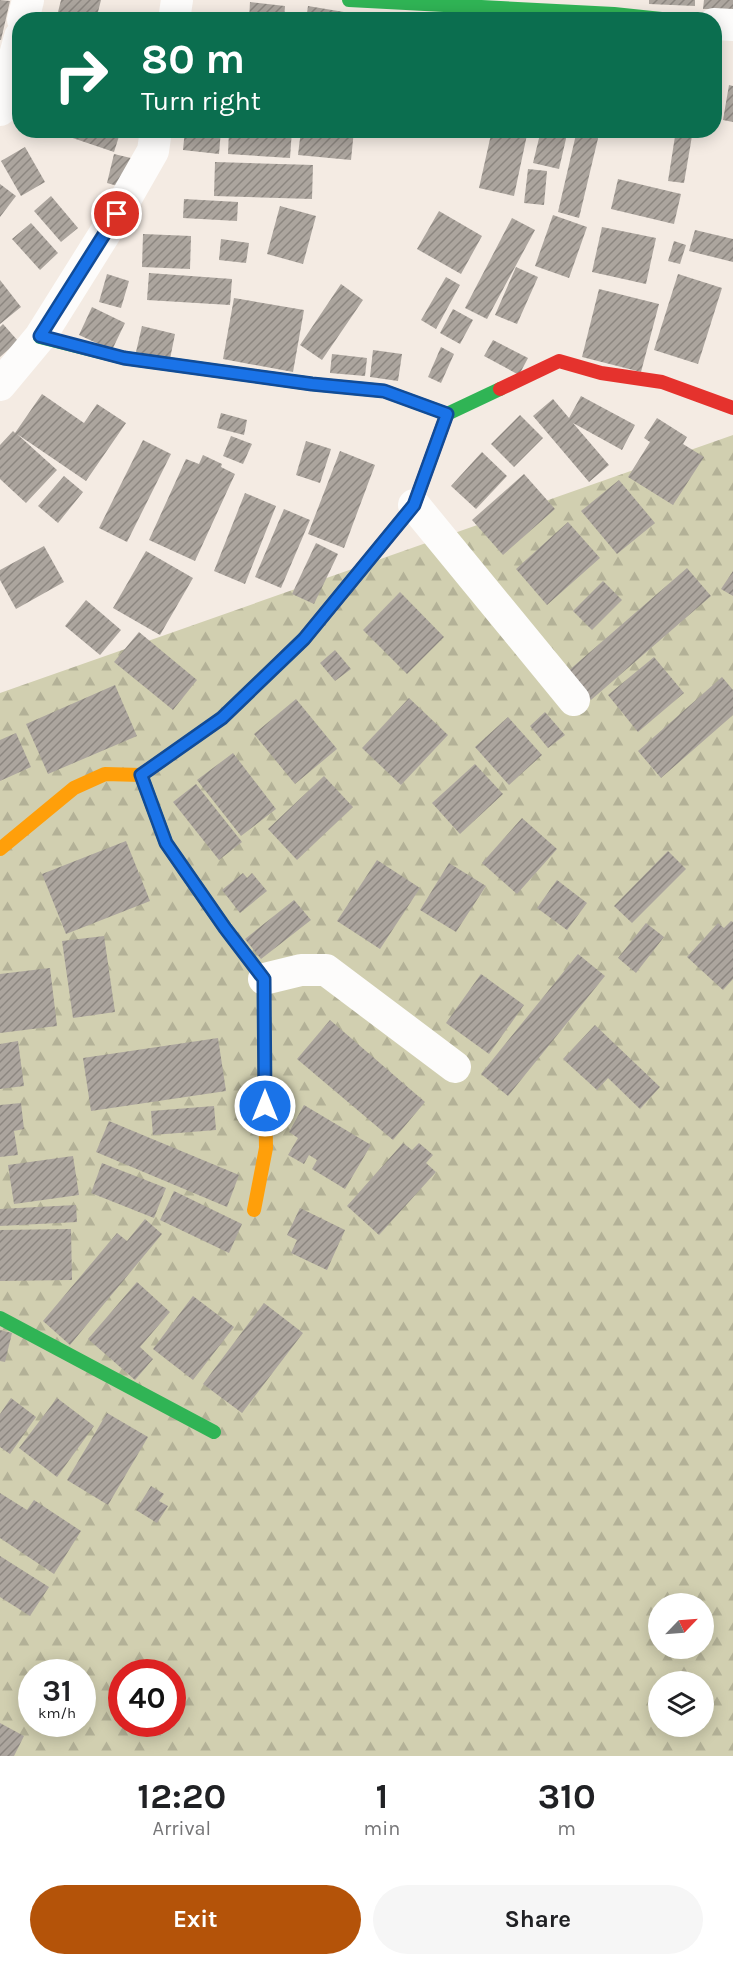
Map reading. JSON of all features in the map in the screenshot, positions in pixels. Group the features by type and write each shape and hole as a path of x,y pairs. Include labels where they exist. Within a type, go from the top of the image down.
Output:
{"street":[{"path":"348,0 614,7 636,12"},
{"path":"0,110 12,66"},
{"path":"0,385 40,336 117,214 153,151 155,138"},
{"path":"40,336 124,358 312,384 384,391 447,414"},
{"path":"0,849 74,788 105,774 141,775 222,718 304,639 414,505 447,414 559,361 602,373 662,382 733,408"},
{"path":"414,505 574,700"},
{"path":"141,775 166,843 225,928 264,979 266,1148 254,1210"},
{"path":"264,979 301,970 326,970 455,1067"},
{"path":"0,1318 213,1432"}],"green space":[{"path":"733,435 733,1756 0,1756 0,693"}],"building":[{"path":"0,0 10,1 1,40 0,40"},
{"path":"61,0 101,0 98,12 58,12"},
{"path":"649,0 695,0 695,6 649,4"},
{"path":"704,0 733,0 733,9 703,9"},
{"path":"250,2 285,6 285,12 249,12"},
{"path":"308,6 344,12 307,12"},
{"path":"729,85 733,86 733,122 723,120"},
{"path":"73,138 118,138 114,152"},
{"path":"184,138 220,138 219,154 183,150"},
{"path":"229,138 291,138 290,158 228,154"},
{"path":"300,138 353,138 351,160 298,155"},
{"path":"490,138 526,138 514,196 479,188"},
{"path":"539,138 566,138 559,169 533,163"},
{"path":"575,138 598,138 579,218 558,212"},
{"path":"675,138 692,138 684,183 668,181"},
{"path":"25,147 45,182 21,196 1,161"},
{"path":"114,154 135,159 128,189 107,183"},
{"path":"215,162 313,165 312,199 214,196"},
{"path":"528,169 547,171 544,205 524,203"},
{"path":"618,179 681,194 674,224 611,209"},
{"path":"0,184 16,196 0,217"},
{"path":"51,196 78,228 61,242 34,211"},
{"path":"184,199 238,202 237,221 183,218"},
{"path":"280,206 316,216 303,264 267,254"},
{"path":"439,211 482,236 461,274 417,249"},
{"path":"553,215 587,227 569,278 535,266"},
{"path":"512,218 535,230 487,319 465,308"},
{"path":"31,223 58,253 40,270 12,239"},
{"path":"602,227 656,238 646,284 592,272"},
{"path":"695,230 733,239 733,262 689,251"},
{"path":"143,234 191,236 190,269 142,267"},
{"path":"221,239 249,243 246,263 219,260"},
{"path":"674,241 686,245 680,264 668,261"},
{"path":"516,267 538,277 517,324 495,315"},
{"path":"149,273 232,279 230,305 147,300"},
{"path":"107,274 129,281 121,308 99,302"},
{"path":"678,274 722,288 698,364 654,350"},
{"path":"446,277 460,285 436,329 421,320"},
{"path":"0,280 21,307 0,324"},
{"path":"341,284 363,300 322,360 300,345"},
{"path":"599,289 659,304 641,372 582,357"},
{"path":"234,298 304,310 293,372 223,359"},
{"path":"92,307 125,323 112,350 79,335"},
{"path":"453,309 473,320 460,344 440,333"},
{"path":"3,324 18,341 0,357 0,327"},
{"path":"142,326 175,334 170,359 136,352"},
{"path":"493,340 528,358 519,375 484,356"},
{"path":"441,347 454,354 441,383 428,377"},
{"path":"373,350 402,354 398,381 370,377"},
{"path":"332,354 367,358 365,376 330,373"},
{"path":"42,394 84,423 97,404 126,423 86,481 17,434 57,470 26,503 0,479 0,445 13,431 15,433"},
{"path":"581,396 635,425 622,450 573,423 609,465 589,482 533,416 553,399 569,418"},
{"path":"221,413 247,420 244,435 217,428"},
{"path":"520,415 543,438 514,467 491,444"},
{"path":"657,418 687,437 683,444 704,457 673,505 628,477 650,442 644,438"},
{"path":"231,436 252,444 243,464 223,456"},
{"path":"143,440 171,454 127,542 99,528"},
{"path":"306,441 331,449 320,483 296,475"},
{"path":"340,451 375,465 344,548 308,534"},
{"path":"482,452 507,476 476,509 451,486"},
{"path":"203,455 222,464 221,467 235,474 195,561 149,540 186,459 199,464"},
{"path":"524,474 555,509 503,555 472,520"},
{"path":"64,476 83,492 58,523 38,506"},
{"path":"619,480 655,523 617,554 581,511"},
{"path":"245,493 276,506 245,584 214,571"},
{"path":"284,509 310,520 281,588 255,577"},
{"path":"568,522 600,558 547,605 516,569"},
{"path":"316,543 338,554 314,604 292,594"},
{"path":"44,546 64,582 16,609 0,580 0,570"},
{"path":"146,551 193,578 160,635 113,608"},
{"path":"687,568 711,596 591,700 567,672"},
{"path":"733,571 733,596 721,589"},
{"path":"603,581 622,600 592,630 573,611"},
{"path":"400,592 444,637 407,674 363,630"},
{"path":"86,600 121,630 100,655 65,626"},
{"path":"139,632 197,680 173,710 114,662"},
{"path":"335,650 351,669 335,681 320,663"},
{"path":"654,657 684,693 638,732 608,695"},
{"path":"722,677 733,690 733,715 661,778 638,751"},
{"path":"115,685 137,736 48,774 26,724"},
{"path":"409,698 448,735 401,785 362,748"},
{"path":"296,699 337,749 295,784 254,734"},
{"path":"545,712 565,735 548,748 530,726"},
{"path":"508,717 542,755 509,785 475,747"},
{"path":"16,733 31,767 0,781 0,740"},
{"path":"233,753 276,809 241,836 197,780"},
{"path":"475,764 503,794 460,834 432,803"},
{"path":"324,776 353,807 297,860 268,829"},
{"path":"196,784 242,842 219,860 173,802"},
{"path":"522,818 557,849 517,894 482,863"},
{"path":"126,841 150,901 66,934 42,874"},
{"path":"668,851 686,869 632,923 614,906"},
{"path":"377,860 420,888 380,949 337,921"},
{"path":"449,863 486,886 456,932 420,910"},
{"path":"243,873 247,878 252,873 267,891 240,913 222,890"},
{"path":"557,880 587,903 567,930 537,908"},
{"path":"294,900 311,920 261,959 245,939"},
{"path":"731,921 733,922 733,979 723,990 687,957 718,923 724,928"},
{"path":"646,923 664,937 636,973 618,958"},
{"path":"104,936 115,1012 73,1018 62,941"},
{"path":"578,954 605,976 508,1096 481,1074"},
{"path":"50,968 57,1026 0,1033 0,974"},
{"path":"481,974 524,1005 489,1054 446,1023"},
{"path":"330,1020 425,1102 393,1140 297,1059"},
{"path":"595,1025 660,1087 640,1109 608,1078 597,1090 563,1059"},
{"path":"218,1038 226,1091 91,1111 83,1058"},
{"path":"18,1041 24,1086 0,1089 0,1044"},
{"path":"21,1103 24,1129 14,1131 18,1155 0,1157 0,1105"},
{"path":"304,1105 371,1145 345,1189 312,1169 317,1160 309,1155 304,1164 288,1155 298,1138 289,1132"},
{"path":"214,1106 216,1130 153,1135 151,1111"},
{"path":"109,1121 239,1175 227,1207 96,1152"},
{"path":"403,1143 412,1150 419,1143 433,1155 426,1163 436,1172 379,1235 347,1206"},
{"path":"73,1156 79,1195 14,1204 8,1165"},
{"path":"102,1163 166,1188 154,1218 91,1193"},
{"path":"174,1191 242,1224 229,1253 160,1220"},
{"path":"76,1205 77,1222 0,1226 0,1209"},
{"path":"300,1208 345,1230 327,1270 291,1253 297,1240 287,1235"},
{"path":"145,1219 162,1234 70,1345 43,1321 117,1233 127,1241"},
{"path":"71,1229 72,1280 0,1281 0,1230"},
{"path":"137,1282 170,1312 140,1347 153,1359 135,1380 88,1339"},
{"path":"193,1296 234,1327 193,1380 153,1349"},
{"path":"264,1303 303,1333 242,1413 203,1384"},
{"path":"0,1330 12,1333 5,1362 0,1361"},
{"path":"11,1398 36,1417 10,1454 0,1447 0,1414"},
{"path":"57,1398 94,1426 57,1477 19,1448"},
{"path":"107,1413 148,1437 108,1505 67,1480"},
{"path":"151,1486 164,1494 159,1501 168,1506 157,1523 136,1510"},
{"path":"0,1493 27,1510 34,1500 81,1531 54,1574 0,1538"},
{"path":"0,1556 49,1587 30,1616 0,1597"},
{"path":"0,1723 18,1733 18,1737 24,1737 14,1756 0,1756"}],"traffic: fast":[{"path":"349,0 576,12"},
{"path":"40,337 124,358 312,384 384,391 447,414 500,389"},
{"path":"141,775 166,843 225,928 264,979 264,1020"},
{"path":"0,1318 214,1432"}],"traffic: slow":[{"path":"0,849 74,788 105,774 141,775 222,718 281,661"},
{"path":"254,1210 266,1148 264,1020"}],"traffic: jam":[{"path":"500,389 559,361 601,373 662,382 733,408"},
{"path":"281,661 304,639 414,505 447,414"}],"route":[{"path":"117,214 40,336 124,358 312,384 384,391 447,414 414,505 304,639 222,718 141,775 166,843 225,928 264,979 265,1106"}]}
